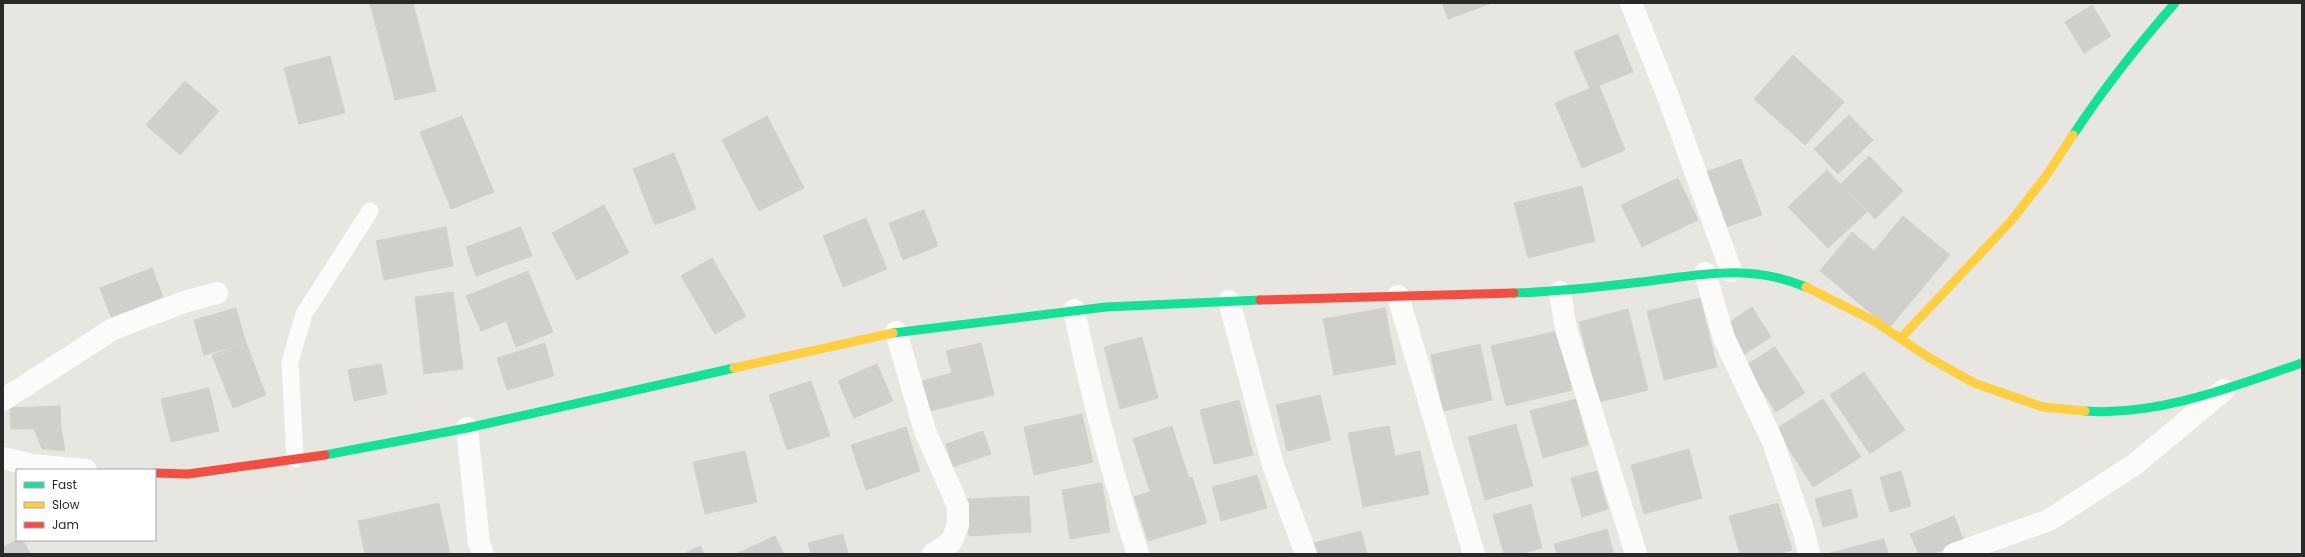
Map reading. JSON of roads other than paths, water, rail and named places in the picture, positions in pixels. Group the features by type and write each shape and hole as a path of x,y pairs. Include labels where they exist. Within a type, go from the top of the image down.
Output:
{"street":[{"path":"1631,3 1670,99 1731,271"},
{"path":"1901,338 2011,221 2046,176 2097,99 2135,49 2175,3"},
{"path":"156,473 188,474 342,453 467,428 896,332 1074,310 1229,301 1560,292 1731,271 1789,280 1861,314 1901,338 1928,357 1974,383 2043,407 2111,413 2164,404 2224,390 2302,362"},
{"path":"1705,273 1724,338 1773,442 1804,532 1809,554"},
{"path":"1560,292 1566,329 1636,554"},
{"path":"3,400 113,328 184,302 217,293"},
{"path":"1398,296 1474,554"},
{"path":"1229,301 1273,465 1306,554"},
{"path":"1074,310 1087,372 1104,440 1138,554"},
{"path":"896,332 925,431 958,506 958,525 951,542 933,554"},
{"path":"1954,554 2049,520 2134,465 2224,390"},
{"path":"467,428 479,543 483,554"},
{"path":"3,458 32,465 75,469"}],"lane":[{"path":"295,459 290,362 304,314 370,211"}]}
